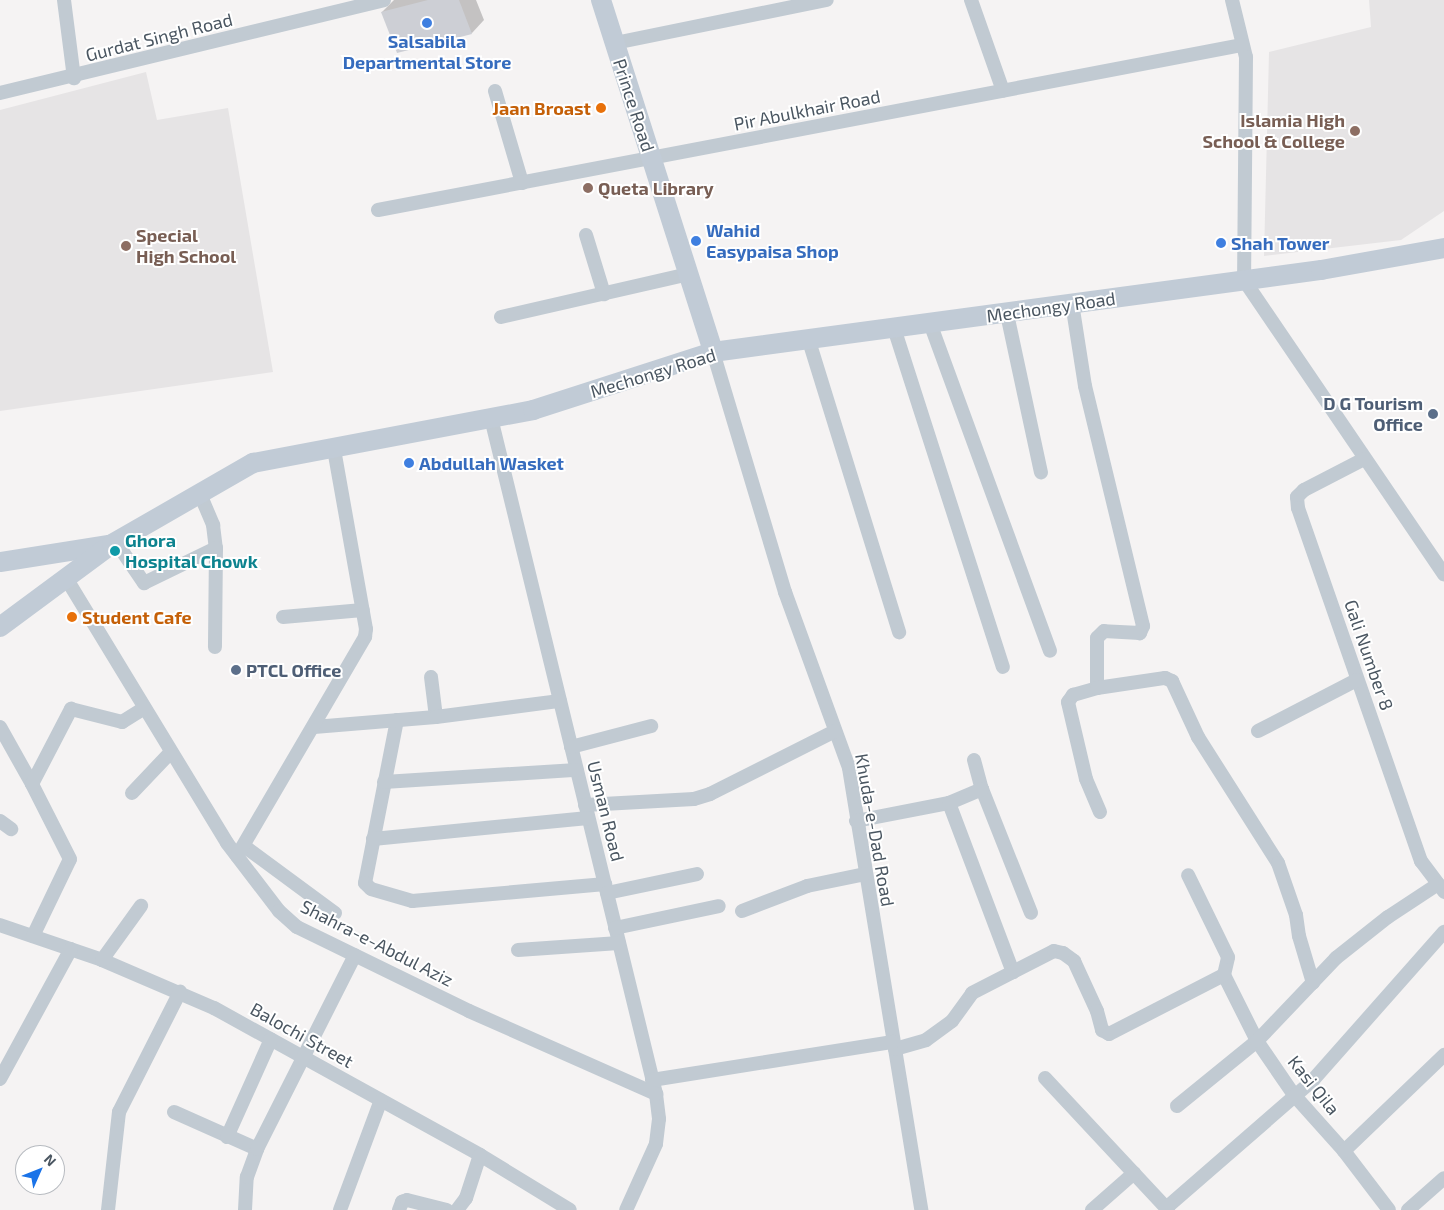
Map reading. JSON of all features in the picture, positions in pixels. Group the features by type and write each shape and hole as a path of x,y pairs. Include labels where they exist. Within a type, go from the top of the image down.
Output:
{"street":[{"path":"64,0 74,78"},
{"name":"Gurdat Singh Road","path":"0,93 74,78 384,0"},
{"name":"Prince Road","path":"601,0 713,352"},
{"path":"615,43 827,0"},
{"path":"971,0 1003,91"},
{"path":"1232,0 1246,57 1244,280 1444,574"},
{"name":"Pir Abulkhair Road","path":"378,210 1242,45"},
{"path":"495,91 522,183"},
{"path":"586,235 604,294"},
{"name":"Mechongy Road","path":"0,627 114,543 253,463 542,408 713,352 1007,314 1244,280 1444,248"},
{"path":"501,317 688,274"},
{"path":"1072,304 1085,386 1143,626 1140,633 1104,631 1097,638 1097,688"},
{"path":"1007,314 1041,472"},
{"path":"930,323 1050,651"},
{"path":"894,328 1003,667"},
{"path":"809,341 899,632"},
{"name":"Khuda-e-Dad Road","path":"713,352 785,592 848,768 921,1210"},
{"name":"Usman Road","path":"491,418 656,1094 659,1119 656,1144 626,1210"},
{"path":"334,449 363,610 365,637 240,851 335,913"},
{"name":"Gali Number 8","path":"1364,459 1297,497 1298,508 1421,860 1441,888"},
{"path":"200,494 213,524 216,548 215,647"},
{"path":"0,562 114,543 144,583 216,548"},
{"name":"Shahra-e-Abdul Aziz","path":"66,578 170,752 240,851 279,911 297,927 469,1011 656,1094"},
{"path":"284,616 363,610"},
{"path":"431,677 436,717"},
{"path":"1100,812 1086,779 1068,702 1073,695 1097,688 1165,678 1172,681 1198,738 1278,862 1296,915 1298,936 1313,983"},
{"path":"1258,731 1358,680"},
{"path":"314,727 436,717 560,701"},
{"path":"32,784 71,709 122,722 144,708"},
{"path":"397,720 365,883 377,893 412,901 606,889 696,874"},
{"path":"571,747 651,726"},
{"path":"0,727 32,784 70,859 33,936"},
{"path":"373,839 694,799 710,794 835,731"},
{"path":"132,793 170,752"},
{"path":"974,760 982,789 1031,913"},
{"path":"384,782 577,770"},
{"path":"856,821 948,803 982,789"},
{"path":"948,803 1013,972"},
{"path":"742,911 807,886 865,874"},
{"path":"652,1080 926,1040 952,1021 972,993 1054,951 1063,953 1074,962 1097,1011 1102,1030 1109,1034 1224,975 1228,957 1188,875"},
{"path":"1177,1106 1257,1041 1336,958 1388,917 1441,888"},
{"path":"102,960 141,906"},
{"path":"615,928 719,906"},
{"name":"Balochi Street","path":"0,925 102,960 180,992 271,1039 480,1155 570,1210"},
{"path":"1046,1078 1167,1209 1313,1080 1444,932"},
{"path":"518,950 619,943"},
{"path":"0,1080 71,949"},
{"path":"245,1210 247,1176 258,1149 302,1056 355,955"},
{"name":"Kasi Qila","path":"1224,975 1257,1041 1294,1095 1344,1151 1389,1210"},
{"path":"108,1210 119,1112 180,992"},
{"path":"228,1137 271,1039"},
{"path":"1344,1151 1444,1056"},
{"path":"340,1210 381,1100"},
{"path":"174,1112 258,1149"},
{"path":"460,1209 480,1155"},
{"path":"1092,1210 1134,1173"},
{"path":"1408,1210 1444,1178"},
{"path":"400,1210 402,1202 407,1200 447,1210"}],"shaded area":[{"name":"Islamia High School & College","path":"1369,0 1444,0 1444,211 1401,240 1264,256 1269,52 1371,27"},
{"name":"Special High School","path":"146,72 157,120 228,108 273,372 0,411 0,110"}],"building":[{"name":"Salsabila Departmental Store","path":"428,0 459,0 472,34 397,53 381,12"}],"place":[{"name":"Salsabila Departmental Store","path":"427,23"},
{"name":"Jaan Broast","path":"601,108"},
{"name":"Islamia High School & College","path":"1355,131"},
{"name":"Queta Library","path":"588,188"},
{"name":"Wahid Easypaisa Shop","path":"696,241"},
{"name":"Shah Tower","path":"1221,243"},
{"name":"Special High School","path":"126,246"},
{"name":"D G Tourism Office","path":"1433,414"},
{"name":"Abdullah Wasket","path":"409,463"},
{"name":"Ghora Hospital Chowk","path":"115,551"},
{"name":"Student Cafe","path":"72,617"},
{"name":"PTCL Office","path":"236,670"}]}
